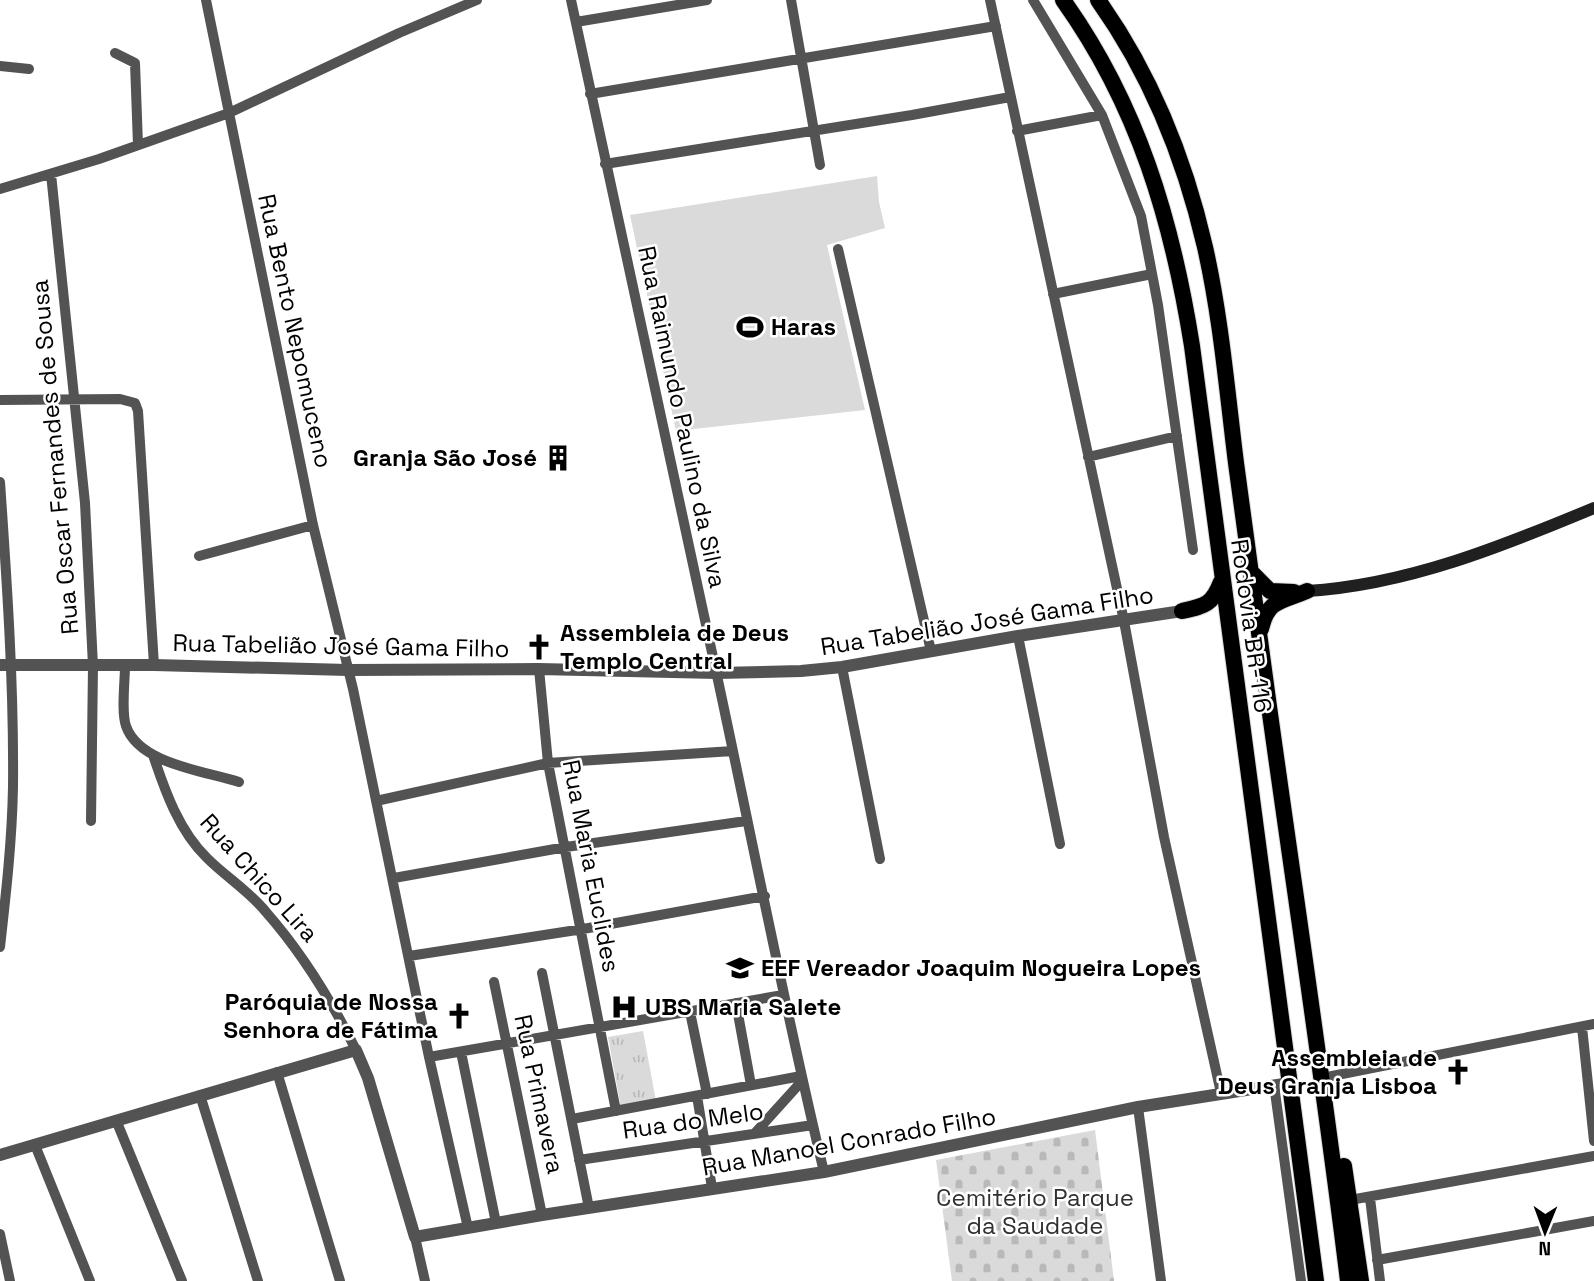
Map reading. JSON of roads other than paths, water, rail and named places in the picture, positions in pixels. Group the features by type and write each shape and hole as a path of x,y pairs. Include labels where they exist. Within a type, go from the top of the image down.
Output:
{"highway":[{"name":"Rodovia BR-116","path":"1063,0 1104,67 1127,113 1149,166 1171,235 1190,335 1222,579 1282,1084 1316,1281"},
{"name":"Rodovia BR-116","path":"1098,0 1133,56 1159,108 1181,165 1202,233 1222,345 1348,1281"},
{"path":"1252,573 1270,591 1307,591"},
{"path":"1182,611 1208,604 1216,595 1222,579"},
{"path":"1260,635 1265,613 1270,607 1307,591"},
{"path":"1182,611 1207,614 1219,620 1229,633"},
{"path":"1323,1084 1338,1130 1362,1281"}],"main road":[{"path":"1307,591 1388,578 1458,561 1505,545 1594,508"}],"street":[{"name":"Rua Bento Nepomuceno","path":"206,0 313,525 394,878 429,1057 468,1228"},
{"path":"0,189 229,113 399,33 477,0"},
{"name":"Rua Raimundo Paulino da Silva","path":"571,0 717,673 746,821 765,896 783,995 824,1172"},
{"path":"576,22 706,0"},
{"path":"792,0 820,165"},
{"path":"990,0 1124,621 1164,837 1221,1093"},
{"path":"1033,0 1101,115 1135,197 1152,274 1193,550"},
{"path":"590,94 996,26"},
{"path":"115,53 135,63 138,145"},
{"path":"0,66 29,69"},
{"path":"605,164 1010,97"},
{"path":"1017,131 1101,115"},
{"name":"Rua Oscar Fernandes de Sousa","path":"51,174 85,503 93,666 91,821"},
{"path":"838,249 932,651"},
{"path":"1053,294 1152,274"},
{"path":"0,400 127,400 135,403 138,411 154,665"},
{"path":"1088,457 1177,436"},
{"path":"0,482 5,665 13,788 4,868 0,947"},
{"path":"199,556 313,525"},
{"name":"Rua Tabelião José Gama Filho","path":"5,665 717,673 801,671 842,667 1182,611"},
{"path":"1018,636 1060,844"},
{"name":"Rua Chico Lira","path":"125,666 125,724 135,741 153,755 173,805 194,842 205,856 253,898 292,942 325,992 356,1050 368,1078 415,1237 425,1281"},
{"path":"842,667 880,859"},
{"name":"Rua Maria Euclides","path":"539,669 548,763 583,929 616,1111"},
{"path":"376,801 548,763 733,751"},
{"path":"153,755 164,761 239,782"},
{"path":"394,878 566,847 746,821"},
{"path":"409,956 583,929 765,896"},
{"path":"542,973 589,1208"},
{"name":"Rua Primavera","path":"494,982 542,1215"},
{"path":"429,1057 783,995"},
{"path":"736,1003 751,1085"},
{"path":"690,1012 712,1188"},
{"path":"1323,1084 1594,1024"},
{"path":"1582,1027 1594,1141"},
{"path":"0,1155 356,1050"},
{"path":"461,1052 496,1223"},
{"path":"277,1072 340,1281"},
{"path":"572,1119 751,1085 802,1079"},
{"path":"754,1133 802,1079"},
{"path":"1282,1084 1301,1281"},
{"name":"Rua Manoel Conrado Filho","path":"415,1237 824,1172 1138,1107 1282,1084"},
{"path":"200,1095 258,1281"},
{"path":"1138,1107 1161,1281"},
{"path":"116,1120 182,1281"},
{"name":"Rua do Melo","path":"579,1160 813,1125"},
{"path":"35,1145 90,1281"},
{"path":"1350,1200 1594,1156"},
{"path":"1370,1198 1380,1281"},
{"path":"1377,1260 1594,1221"},
{"path":"0,1234 10,1281"}],"place":[{"name":"Haras","path":"750,327"},
{"name":"Granja São José","path":"558,458"},
{"name":"Assembleia de Deus Templo Central","path":"539,647"},
{"name":"EEF Vereador Joaquim Nogueira Lopes","path":"740,968"},
{"name":"UBS Maria Salete","path":"624,1007"},
{"name":"Paróquia de Nossa Senhora de Fátima","path":"459,1016"},
{"name":"Assembleia de Deus Granja Lisboa","path":"1458,1072"}],"park label":[{"name":"Cemitério Parque da Saudade","path":"1035,1212"}]}
